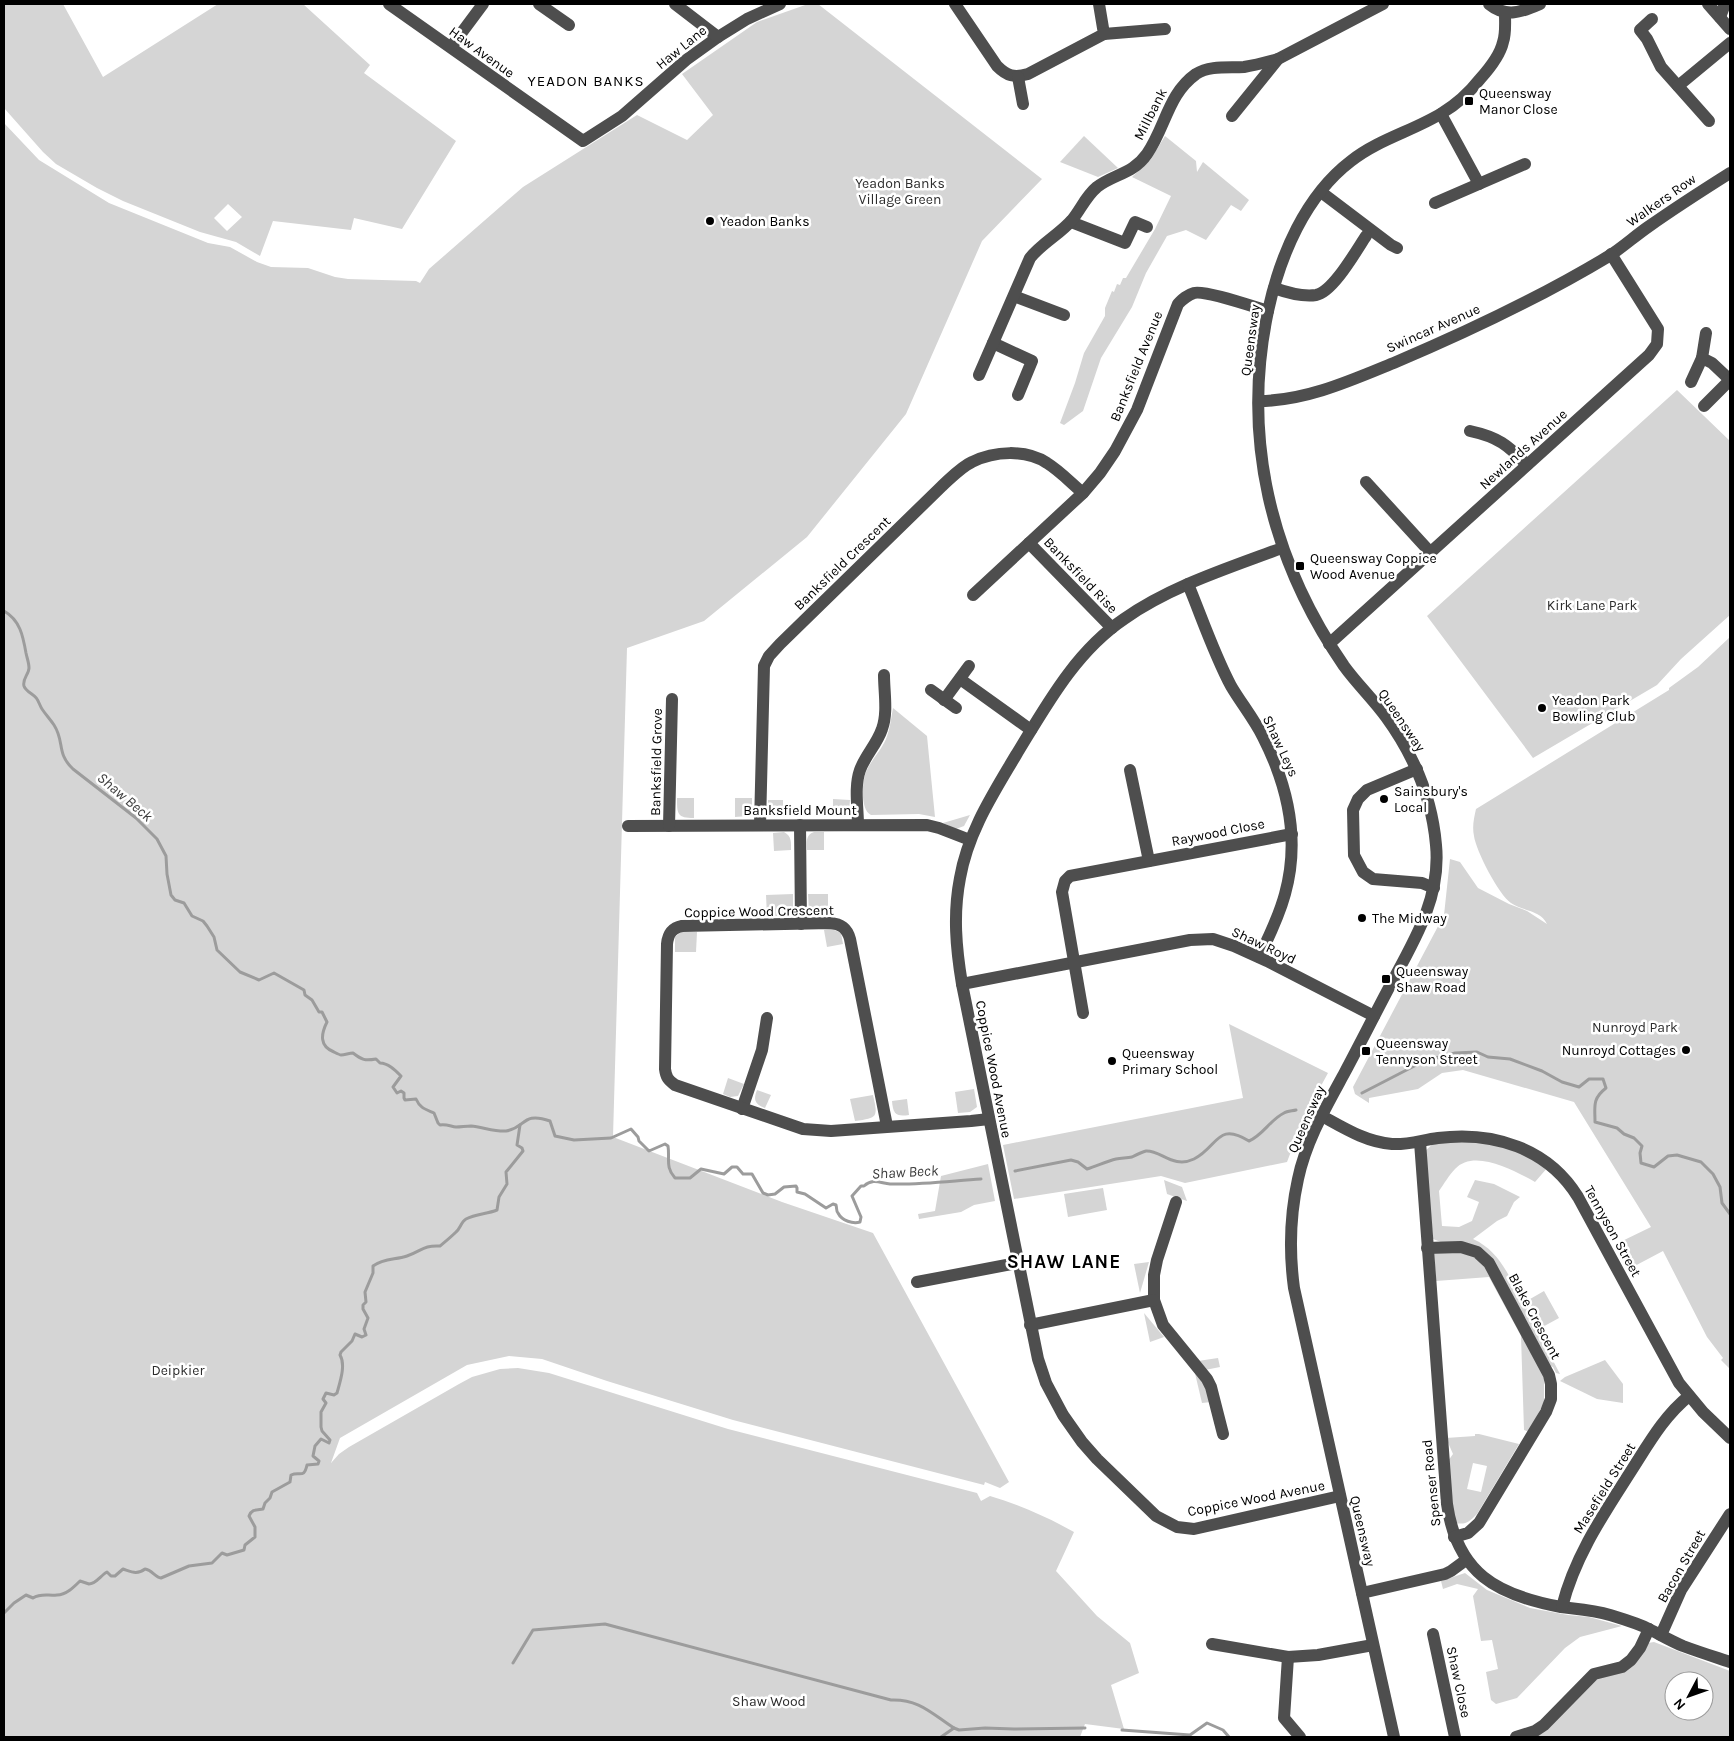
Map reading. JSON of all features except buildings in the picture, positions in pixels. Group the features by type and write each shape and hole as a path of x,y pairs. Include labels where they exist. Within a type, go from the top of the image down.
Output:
{"street":[{"name":"Haw Avenue","path":"389,4 583,141"},
{"path":"451,47 483,4"},
{"path":"539,4 569,25"},
{"path":"675,4 718,36"},
{"name":"Haw Lane","path":"583,141 622,116 686,60 718,36 747,19 780,4"},
{"path":"955,4 997,66 1006,74 1018,77 1028,74 1104,34 1166,29"},
{"path":"1099,4 1104,34"},
{"path":"1232,116 1278,59 1383,4"},
{"path":"1489,4 1505,13 1521,12 1540,4"},
{"path":"1708,4 1730,29"},
{"path":"1720,17 1725,4"},
{"name":"Queensway","path":"1394,1737 1294,1288 1290,1250 1292,1215 1298,1178 1308,1146 1423,923 1434,888 1437,869 1435,834 1428,800 1410,755 1389,721 1349,673 1329,644 1295,581 1282,548 1270,507 1263,469 1259,401 1261,357 1268,310 1274,288 1295,233 1305,214 1331,178 1352,160 1374,146 1441,114 1464,97 1488,71 1496,58 1504,41 1505,13"},
{"path":"1652,19 1640,30 1647,39 1661,67 1709,121"},
{"path":"1678,86 1730,43"},
{"name":"Millbank","path":"979,375 1030,258 1071,222 1090,194 1098,186 1135,167 1146,155 1161,128 1175,95 1184,84 1206,69 1246,66 1278,59"},
{"path":"1018,77 1023,104"},
{"path":"1441,114 1479,184"},
{"path":"1435,203 1525,164"},
{"name":"Walkers Row","path":"1611,254 1683,202 1730,172"},
{"path":"1321,192 1397,248"},
{"path":"1071,222 1125,242 1135,222 1147,227"},
{"path":"1274,288 1301,295 1318,295 1336,280 1366,236"},
{"name":"Swincar Avenue","path":"1259,401 1285,400 1303,396 1372,372 1431,347 1550,290 1611,254"},
{"name":"Newlands Avenue","path":"1329,644 1649,355 1657,344 1658,329 1611,254"},
{"name":"Banksfield Avenue","path":"973,595 1083,493 1100,473 1115,451 1137,410 1178,304 1186,296 1196,292 1268,310"},
{"path":"1014,296 1064,315"},
{"path":"1691,382 1702,358 1706,333"},
{"path":"993,344 1032,361 1018,394"},
{"path":"1702,358 1712,363 1730,380 1704,406"},
{"path":"1470,431 1487,434 1508,446 1527,465"},
{"name":"Banksfield Crescent","path":"760,825 764,666 769,656 780,644 942,486 972,462 981,458 1006,454 1018,454 1037,458 1049,465 1083,493"},
{"path":"1366,482 1430,552"},
{"name":"Banksfield Rise","path":"1029,543 1112,628"},
{"name":"Coppice Wood Avenue","path":"1282,548 1188,584 1140,609 1112,628 1091,646 1076,664 1054,693 1031,730 981,816 970,840 959,879 955,911 956,941 962,984 1017,1263 1038,1359 1046,1383 1072,1429 1110,1472 1156,1516 1177,1527 1194,1529 1340,1496"},
{"name":"Shaw Leys","path":"1188,584 1231,686 1262,735 1285,790 1292,834 1289,877 1277,919 1259,957"},
{"path":"944,700 969,666"},
{"path":"858,825 860,771 877,741 884,718 884,675"},
{"path":"960,679 1031,730"},
{"path":"931,690 956,708"},
{"name":"Banksfield Grove","path":"669,826 672,699"},
{"path":"1417,769 1367,790 1358,799 1353,810 1354,855 1363,872 1373,879 1422,883 1434,888"},
{"path":"1130,770 1149,860"},
{"path":"800,825 800,924"},
{"name":"Banksfield Mount","path":"628,826 927,825 970,840"},
{"name":"Raywood Close","path":"1074,962 1062,892 1065,881 1070,876 1292,834"},
{"name":"Coppice Wood Crescent","path":"887,1126 848,933 843,927 836,924 682,926 671,931 668,938 666,1076 675,1085 803,1129 831,1131 989,1119"},
{"name":"Shaw Royd","path":"962,984 1190,940 1204,939 1223,942 1259,957 1374,1016"},
{"path":"1074,962 1083,1013"},
{"path":"742,1109 762,1050 767,1018"},
{"name":"Tennyson Street","path":"1322,1116 1363,1138 1392,1144 1420,1142 1438,1138 1472,1137 1497,1139 1532,1153 1560,1174 1578,1197 1668,1365 1689,1396 1730,1438"},
{"name":"Spenser Road","path":"1420,1142 1446,1504 1454,1537 1466,1560 1484,1579 1496,1587 1525,1598 1562,1607 1608,1614 1649,1629 1684,1646 1730,1662"},
{"path":"1177,1202 1154,1275 1154,1300 1163,1325 1208,1379 1223,1434"},
{"name":"Blake Crescent","path":"1427,1248 1461,1247 1477,1252 1489,1264 1545,1365 1551,1384 1551,1399 1546,1412 1487,1511 1468,1533 1454,1537"},
{"path":"917,1282 1017,1263"},
{"path":"1030,1325 1154,1300"},
{"name":"Masefield Street","path":"1562,1607 1571,1576 1602,1517 1664,1423 1689,1396"},
{"name":"Bacon Street","path":"1661,1636 1681,1590 1730,1514"},
{"path":"1362,1593 1445,1574 1466,1560"},
{"path":"1516,1737 1535,1731 1544,1725 1594,1674 1622,1667 1631,1660 1640,1648 1649,1629"},
{"name":"Shaw Close","path":"1433,1634 1455,1737"},
{"path":"1212,1644 1288,1657 1318,1655 1373,1645"},
{"path":"1288,1657 1284,1718 1300,1737"}],"green space":[{"path":"4,4 63,4 103,77 218,4 303,4 370,65 364,73 456,141 402,229 354,218 351,230 273,221 260,256 236,242 200,232 123,201 97,188 56,164 4,108","holes":["228,204 242,217 227,231 214,218"]},
{"path":"808,4 818,4 1042,179 982,241 906,414 807,537 704,621 627,648 613,1137 782,1202 873,1233 1009,1482 1000,1488 985,1482 984,1485 733,1420 542,1359 509,1356 467,1365 340,1438 331,1463 349,1447 472,1377 500,1369 518,1368 549,1373 728,1429 977,1493 981,1501 990,1496 1054,1521 1074,1532 1056,1571 1097,1616 1130,1643 1139,1673 1111,1685 1124,1729 1085,1724 1080,1737 4,1737 4,123 39,160 109,203 208,243 230,247 257,262 271,267 308,268 335,277 348,279 416,281 420,283 429,269 523,187 637,115 687,140 713,115 682,74 757,22"},
{"path":"1084,136 1118,168 1098,177 1060,162"},
{"path":"1165,136 1196,161 1197,172 1203,162 1249,200 1241,211 1231,205 1206,240 1186,230 1167,236 1146,273 1132,307 1101,358 1083,411 1064,425 1060,423 1084,353 1105,316 1105,308 1112,291 1114,292 1117,284 1120,285 1123,278 1126,278 1155,229 1171,196 1132,177 1151,159"},
{"name":"Kirk Lane Park","path":"1677,390 1730,441 1730,615 1681,659 1657,685 1533,758 1427,616"},
{"name":"Nunroyd Park","path":"1730,637 1730,1369 1721,1360 1723,1358 1707,1337 1663,1251 1629,1269 1616,1244 1651,1227 1574,1102 1463,1070 1442,1073 1418,1089 1369,1098 1369,1103 1355,1094 1353,1087 1444,915 1450,859 1460,862 1478,888 1509,904 1527,911 1547,924 1536,913 1515,906 1500,891 1483,862 1476,843 1473,829 1476,809 1669,690 1669,688 1698,667"},
{"path":"893,708 927,736 935,817 919,814 871,815 865,808 863,789 865,777 868,768 886,739"},
{"path":"677,798 694,798 694,818 684,817 679,814"},
{"path":"735,798 752,798 752,809 748,816 735,817"},
{"path":"833,799 850,800 849,811 843,816 833,815"},
{"path":"768,800 783,800 783,816 773,816 768,812"},
{"path":"970,815 964,826 956,829 943,823"},
{"path":"784,832 790,838 791,850 774,851 773,833"},
{"path":"814,832 824,832 824,850 807,850 808,837"},
{"path":"793,894 793,908 790,914 785,916 767,916 766,895"},
{"path":"808,894 828,894 828,914 815,914 809,911"},
{"path":"832,929 841,933 843,944 827,947 824,930"},
{"path":"681,932 697,932 696,952 675,952 675,937"},
{"path":"1229,1024 1328,1073 1304,1117 1287,1162 1185,1183 1161,1176 1014,1199 1003,1145 1243,1098"},
{"path":"728,1078 744,1084 738,1096 730,1097 723,1094"},
{"path":"974,1089 977,1107 970,1112 958,1113 955,1092"},
{"path":"757,1090 771,1095 765,1108 756,1101"},
{"path":"873,1095 876,1108 874,1115 868,1119 855,1121 850,1099"},
{"path":"907,1099 909,1115 896,1114 892,1101"},
{"path":"1459,1141 1505,1145 1548,1167 1535,1182 1495,1163 1473,1161 1463,1163 1455,1169 1439,1191 1442,1226 1459,1227 1472,1221 1479,1202 1467,1197 1475,1180 1494,1184 1520,1197 1514,1202 1507,1216 1473,1239 1482,1244 1497,1258 1509,1275 1523,1303 1544,1291 1559,1318 1537,1330 1560,1374 1556,1373 1553,1367 1550,1366 1493,1262 1433,1239 1425,1151 1434,1143"},
{"path":"988,1164 995,1201 974,1205 961,1212 919,1219 918,1214 935,1211 941,1176"},
{"path":"1164,1180 1182,1187 1187,1201 1167,1194"},
{"path":"1103,1188 1107,1210 1068,1217 1064,1194"},
{"path":"1438,1251 1469,1253 1487,1267 1544,1377 1544,1402 1529,1432 1524,1430 1521,1336 1489,1277 1436,1281 1434,1253"},
{"path":"1149,1262 1140,1293 1134,1264"},
{"path":"1144,1313 1164,1337 1150,1342"},
{"path":"1218,1358 1220,1367 1205,1370 1198,1361"},
{"path":"1605,1360 1623,1384 1623,1403 1597,1399 1560,1381 1565,1377"},
{"path":"1194,1369 1202,1379 1211,1402 1202,1403"},
{"path":"1475,1434 1479,1434 1519,1444 1477,1514 1467,1522 1462,1524 1455,1523 1448,1461 1453,1454 1446,1438 1475,1436","holes":["1473,1463 1487,1466 1481,1492 1467,1489"]},
{"path":"1465,1573 1487,1590 1530,1608 1589,1617 1622,1626 1580,1637 1565,1648 1517,1698 1496,1704 1491,1700 1486,1672 1498,1669 1492,1640 1481,1641 1473,1596 1478,1589 1457,1584 1443,1589 1441,1581"},
{"path":"1654,1642 1730,1671 1730,1737 1531,1737 1597,1679 1648,1643"}],"waterway":[{"name":"Shaw Beck","path":"4,611 14,619 24,641 29,668 24,686 26,690 36,697 54,725 64,758 73,769 136,818 157,839 166,856 171,895 175,900 184,903 192,916 203,921 214,937 217,950 240,972 259,980 274,973 304,990 305,995 312,1000 319,1012 322,1012 327,1022 323,1031 323,1039 329,1049 340,1055 353,1053 364,1059 376,1059 380,1063 391,1067 401,1076 393,1087 397,1093 401,1091 404,1093 405,1100 416,1099 421,1106 434,1113 440,1125 471,1126 506,1131 517,1127 529,1119 541,1118 550,1121 555,1136 574,1140 611,1138 631,1129 649,1151 665,1144 668,1146 669,1166 675,1178 690,1178 701,1169 724,1174 732,1167 737,1167 743,1174 752,1174 763,1193 768,1195 775,1194 784,1187 796,1186 797,1192 805,1194 826,1208 833,1204 836,1205 837,1212 842,1218 854,1223 860,1222 861,1217 852,1196 861,1186 870,1182 913,1184 981,1179"},
{"path":"1362,1093 1424,1061 1455,1053 1477,1052 1488,1057 1510,1059 1542,1071 1562,1082 1579,1087 1589,1079 1603,1079 1606,1088 1596,1099 1595,1122 1617,1128 1624,1134 1634,1138 1642,1146 1640,1153 1641,1163 1654,1167 1668,1156 1677,1155 1701,1162 1713,1174 1720,1187 1722,1203 1730,1214"},
{"name":"Shaw Beck","path":"1015,1171 1071,1160 1078,1162 1087,1169 1113,1160 1132,1157 1146,1151 1152,1151 1174,1161 1187,1161 1202,1154 1218,1138 1224,1135 1230,1134 1249,1141 1279,1116 1296,1110"},
{"path":"4,1613 26,1595 33,1598 42,1595 64,1594 80,1581 89,1584 94,1583 107,1572 111,1576 115,1576 123,1569 132,1572 145,1569 161,1578 189,1566 212,1563 222,1553 227,1555 244,1550 245,1545 255,1537 255,1527 249,1516 251,1512 263,1509 272,1492 290,1482 291,1475 303,1473 307,1465 318,1464 319,1461 313,1456 315,1446 321,1439 329,1443 330,1440 321,1427 321,1412 326,1403 323,1399 326,1393 334,1395 337,1393 342,1369 341,1352 352,1341 355,1334 362,1337 366,1335 364,1329 368,1318 363,1305 366,1302 365,1292 373,1273 373,1266 385,1260 407,1256 426,1247 440,1246 457,1231 466,1219 497,1210 499,1197 507,1184 506,1172 523,1151 517,1145 520,1125"},
{"path":"513,1663 533,1630 605,1624 891,1700 901,1700 917,1704 954,1728"},
{"path":"1122,1730 1190,1735 1207,1723 1223,1730 1229,1737"},
{"path":"941,1737 954,1728 959,1730 985,1728 1085,1728"}],"place":[{"name":"Queensway Manor Close","path":"1469,101"},
{"name":"Yeadon Banks","path":"710,221"},
{"name":"Queensway Coppice Wood Avenue","path":"1300,566"},
{"name":"Yeadon Park Bowling Club","path":"1542,708"},
{"name":"Sainsbury's Local","path":"1384,799"},
{"name":"The Midway","path":"1362,918"},
{"name":"Queensway Shaw Road","path":"1386,979"},
{"name":"Nunroyd Cottages","path":"1686,1050"},
{"name":"Queensway Tennyson Street","path":"1366,1051"},
{"name":"Queensway Primary School","path":"1112,1061"}],"district":[{"name":"YEADON BANKS","path":"586,81"},
{"name":"SHAW LANE","path":"1064,1261"}],"park label":[{"name":"Yeadon Banks Village Green","path":"900,192"},
{"name":"Deipkier","path":"178,1370"},
{"name":"Shaw Wood","path":"769,1701"}]}
